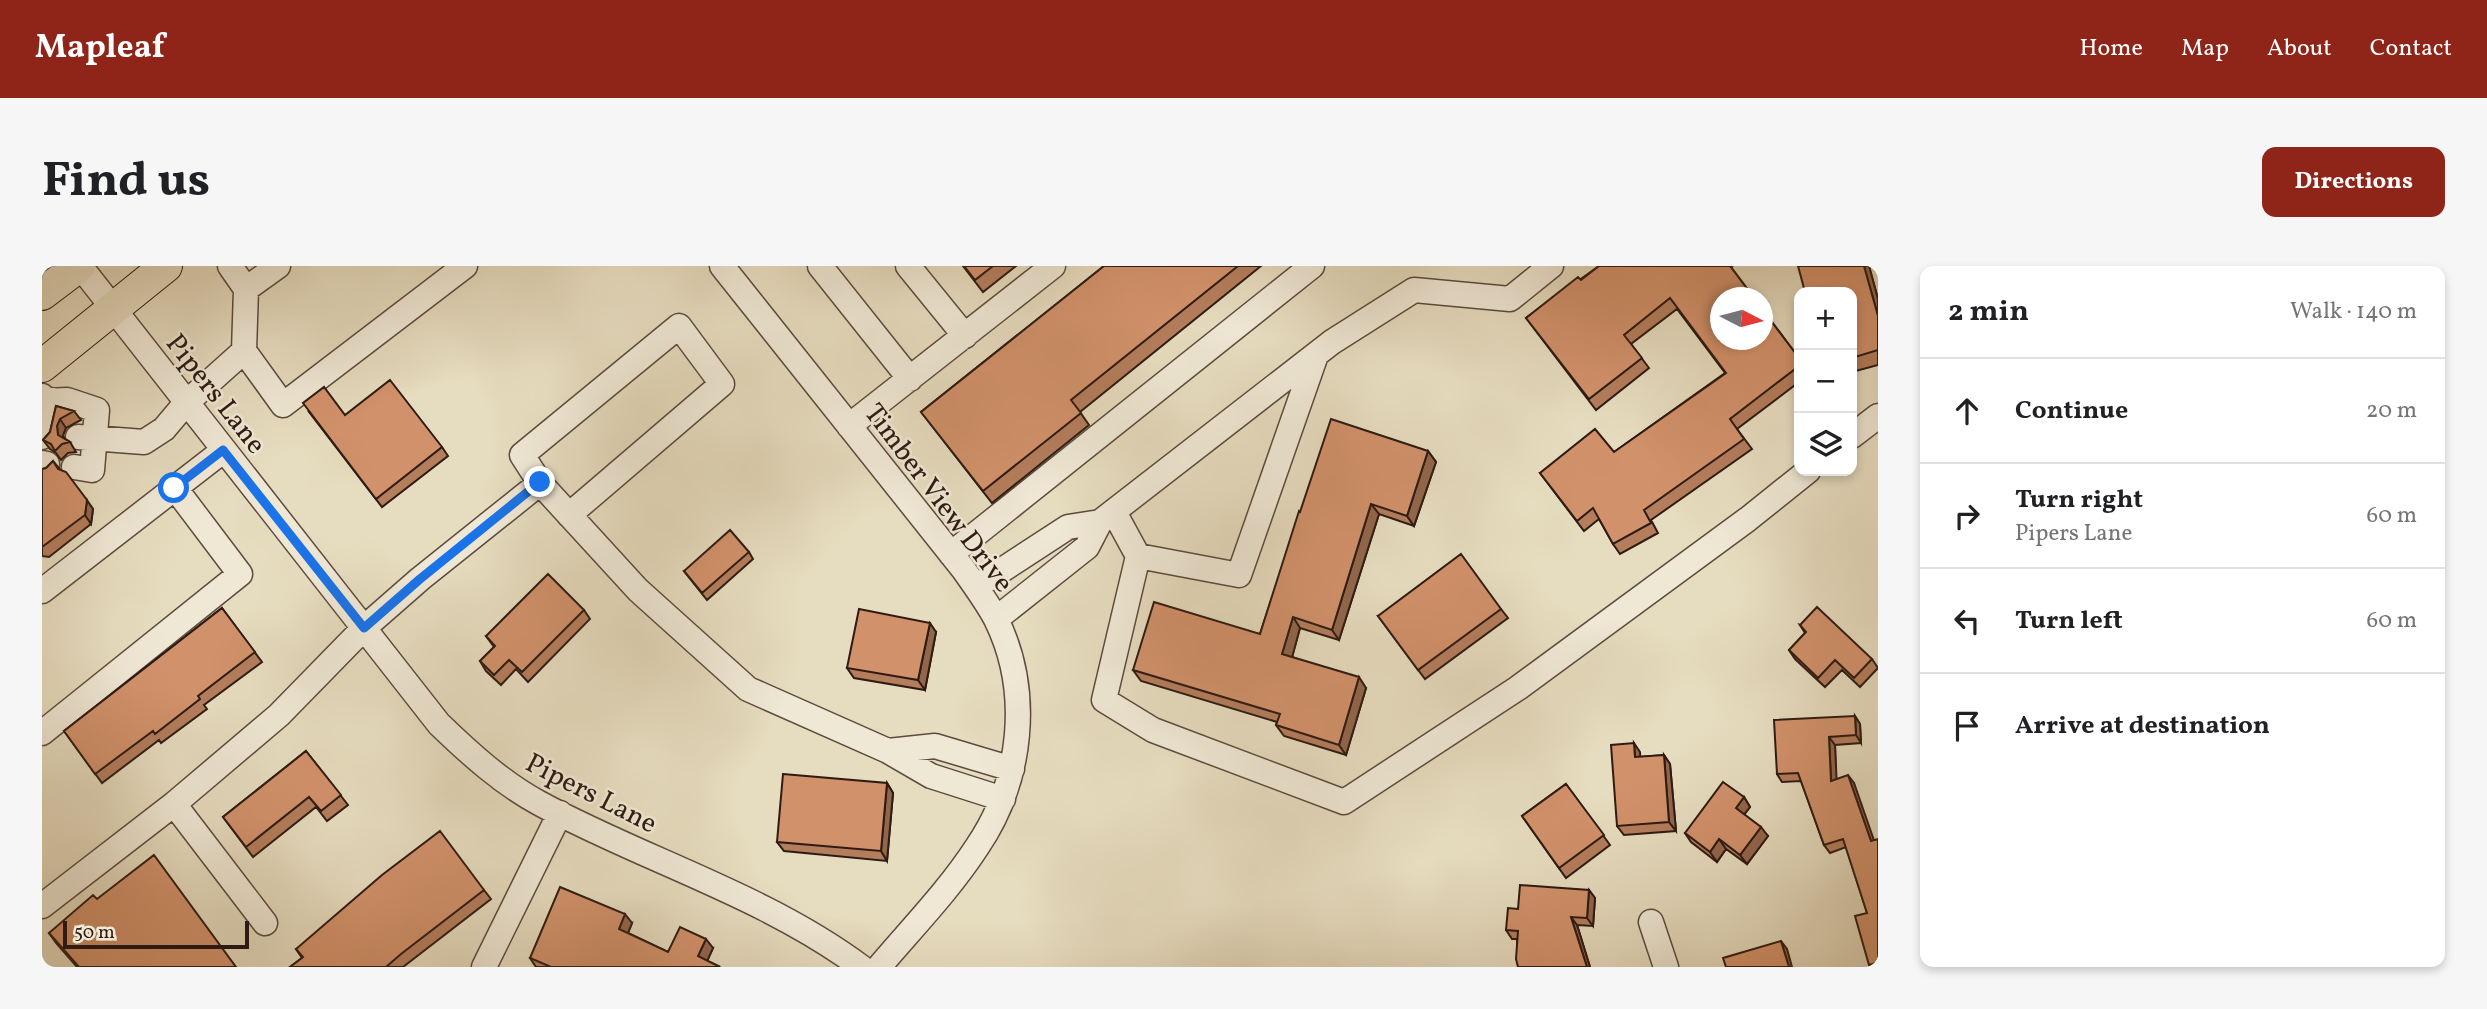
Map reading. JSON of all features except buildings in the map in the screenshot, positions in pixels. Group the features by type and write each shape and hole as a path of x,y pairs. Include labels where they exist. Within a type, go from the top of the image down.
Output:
{"main road":[{"path":"42,294 79,266"},
{"path":"42,366 166,266"}],"street":[{"name":"Pipers Lane","path":"79,266 439,724 467,751 527,796 814,935 861,967"},
{"path":"230,266 246,289 244,351 283,405 466,266"},
{"path":"246,289 278,266"},
{"name":"Timber View Drive","path":"722,266 976,587 996,619 1009,653 1016,692 1017,731 1012,769 1003,799 987,831 964,866 879,967"},
{"path":"820,266 910,379"},
{"path":"908,266 965,336"},
{"path":"849,426 1054,266"},
{"path":"951,554 1312,266"},
{"path":"996,619 1087,547 1107,517 1332,342 1415,290 1510,299 1550,266"},
{"path":"569,515 722,384 679,326 522,455 540,482 569,515 638,590 748,689 888,751 931,776 1003,799"},
{"path":"87,438 145,442 164,429 186,403 244,351"},
{"path":"1107,517 1138,556 1239,575 1316,354"},
{"path":"46,434 47,398 67,400 97,410 87,438 92,470 74,467"},
{"path":"1857,432 1878,416"},
{"path":"42,591 223,450"},
{"path":"1138,556 1104,700 1153,730 1344,802 1518,688 1748,519 1802,476"},
{"path":"42,906 174,804 278,715 364,628 540,482"},
{"path":"42,733 240,574 174,488"},
{"path":"976,587 1068,527 1107,517"},
{"path":"888,751 935,746 1012,769"},
{"path":"174,804 265,923"},
{"path":"484,967 560,813"},
{"path":"1651,922 1666,967"}],"route":[{"path":"174,488 223,450 364,628 540,482"}]}
